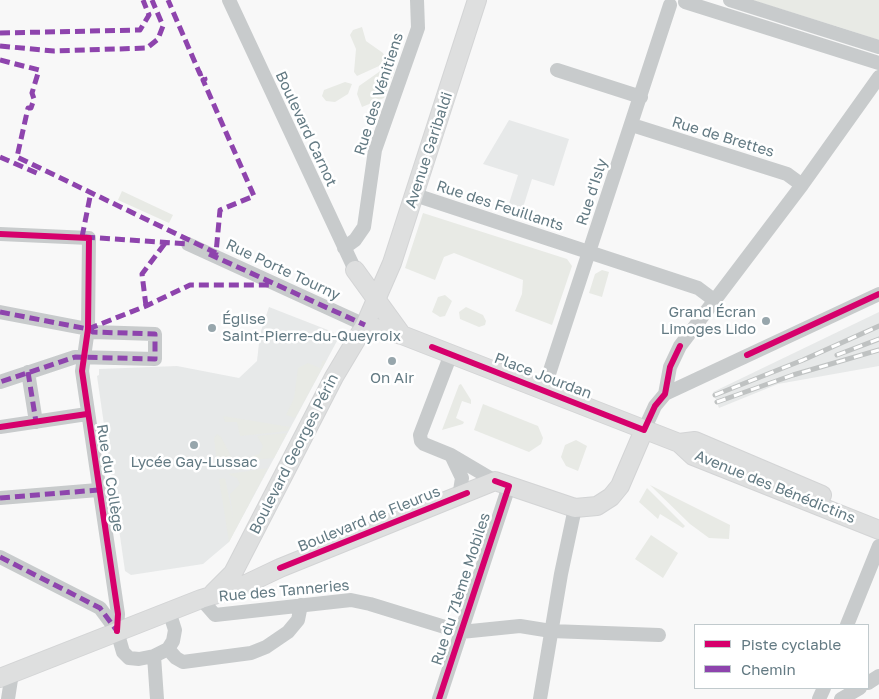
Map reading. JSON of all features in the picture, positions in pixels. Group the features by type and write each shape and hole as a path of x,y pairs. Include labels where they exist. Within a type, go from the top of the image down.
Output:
{"main road":[{"name":"Avenue Garibaldi","path":"376,299 392,263 415,195 477,0"},
{"path":"354,270 402,335"},
{"path":"354,270 364,325"},
{"name":"Boulevard Georges Périn","path":"201,599 214,592 226,581 239,561 376,299"},
{"name":"Place Jourdan","path":"364,325 402,335 679,443"},
{"path":"502,484 575,508 597,506 611,497 628,470 644,430"},
{"name":"Avenue des Bénédictins","path":"679,443 695,441 879,516"},
{"name":"Avenue des Bénédictins","path":"679,443 693,456 879,530"},
{"name":"Boulevard de Fleurus","path":"201,599 240,587 280,568 459,497 502,484"},
{"name":"Boulevard de Fleurus","path":"239,561 258,567 280,568"},
{"path":"6,675 201,599"}],"street":[{"name":"Boulevard Carnot","path":"229,0 354,270"},
{"name":"Rue des Vénitiens","path":"344,248 355,240 364,226 375,150 418,28 417,0"},
{"path":"730,0 879,47"},
{"path":"667,2 679,5 686,1 879,63"},
{"name":"Rue d'Isly","path":"544,389 641,97 667,2"},
{"path":"557,70 641,97"},
{"path":"665,394 670,368 680,346 802,185 879,77"},
{"name":"Rue de Brettes","path":"632,125 787,174 802,185"},
{"name":"Rue des Feuillants","path":"415,195 698,288 714,300"},
{"name":"Rue du Collège","path":"0,234 90,238 88,329 82,371 98,490 115,598 122,629"},
{"name":"Rue Porte Tourny","path":"188,244 364,325"},
{"path":"644,430 655,406 665,394 879,294"},
{"path":"0,312 88,329 94,332 155,334 155,359 92,359 83,356 0,382"},
{"path":"451,354 420,435 424,444 451,454 502,484"},
{"path":"28,372 36,422"},
{"path":"0,427 87,414"},
{"path":"451,454 462,478 459,497"},
{"name":"Rue du 71ème Mobiles","path":"439,699 502,484"},
{"path":"0,498 98,490"},
{"path":"540,699 551,630 575,508"},
{"path":"847,624 879,546"},
{"path":"0,557 100,608 122,629 123,652 129,658 138,659 154,656 168,649 173,641 175,630 169,611"},
{"path":"100,608 115,598"},
{"name":"Rue des Tanneries","path":"201,599 211,613 222,616 351,600 370,604 460,632 520,626 551,630 658,635"},
{"path":"168,649 176,658 184,662 251,653 266,647 288,632 298,620 301,606"},
{"path":"154,656 157,699"},
{"path":"6,675 8,699"},
{"path":"841,699 858,689"}],"shaded area":[{"path":"752,0 879,0 879,40 845,29"},
{"path":"362,27 366,41 383,53 385,58 379,66 357,76 354,72 356,49 350,35 353,30"},
{"path":"386,67 395,69 384,98 362,107 357,94 359,86"},
{"path":"345,82 352,84 348,94 335,102 326,101 322,96 324,90"},
{"path":"509,120 569,139 554,186 532,179 520,217 506,213 518,175 483,164"},
{"path":"122,191 173,215 169,223 118,200"},
{"path":"423,213 567,259 572,266 552,325 515,311 522,294 523,280 454,253 444,257 435,280 405,268"},
{"path":"602,270 609,272 602,297 589,293 595,274"},
{"path":"445,295 452,301 445,316 440,317 432,312 438,297"},
{"name":"Lycée Gay-Lussac","path":"269,307 333,332 337,341 229,542 203,564 131,575 125,571 97,376 99,375 99,369 177,366 239,378 257,361 260,334"},
{"path":"466,307 483,315 486,321 485,325 479,327 460,319 459,312"},
{"path":"879,312 879,366 778,384 719,408 713,392"},
{"path":"323,360 326,361 295,418 286,415 294,398 298,368 308,363 320,368"},
{"path":"461,384 471,400 471,404 462,401 456,418 464,422 463,424 442,430 459,385"},
{"path":"483,404 538,426 543,438 541,444 529,452 474,430"},
{"path":"223,416 290,427 288,431 240,436 237,422 225,422"},
{"path":"287,433 274,458 252,460 252,456 259,454 263,446 257,436"},
{"path":"217,434 221,437 235,464 217,464 214,438"},
{"path":"576,440 587,446 578,471 566,466 561,457 565,445"},
{"path":"268,468 229,542 219,479 225,478 233,518 230,494 240,484 237,478 228,474"},
{"path":"650,485 730,525 729,539 709,538 690,524"},
{"path":"647,488 685,526 683,528 660,514 658,519 639,502"},
{"path":"651,535 678,553 663,578 635,559"}],"railway":[{"path":"715,395 803,360 879,326"},
{"path":"837,355 879,339"},
{"path":"717,402 793,375 879,350"}],"marked path":[{"path":"0,33 140,30 149,15 143,0"},
{"path":"0,46 54,51 147,48 158,39 163,26 152,0"},
{"path":"0,60 39,70 32,93 34,99 31,108 28,108 17,157 216,253 220,210 254,196 203,80 205,79 203,73 200,74 168,0"},
{"path":"0,157 39,174"},
{"path":"82,237 90,197"},
{"path":"85,237 188,244"},
{"path":"146,306 142,274 166,242"},
{"path":"209,254 365,325"},
{"path":"88,329 146,306 190,285 271,285"},
{"path":"0,312 88,329 93,332 155,334 155,359 75,357 0,382"},
{"path":"28,372 36,422"},
{"path":"0,498 98,490"},
{"path":"0,557 100,608 117,631"}],"cycle path":[{"path":"0,234 89,238 88,329 82,371 118,614 117,631"},
{"path":"747,355 879,294"},
{"path":"432,347 644,430 655,406 665,394 670,367 680,346"},
{"path":"0,427 87,414"},
{"path":"439,699 509,486 495,481"},
{"path":"280,568 467,493"}],"place":[{"name":"Grand Écran Limoges Lido","path":"766,321"},
{"name":"Église Saint-Pierre-du-Queyroix","path":"212,328"},
{"name":"On Air","path":"392,361"},
{"name":"Lycée Gay-Lussac","path":"194,445"}]}
